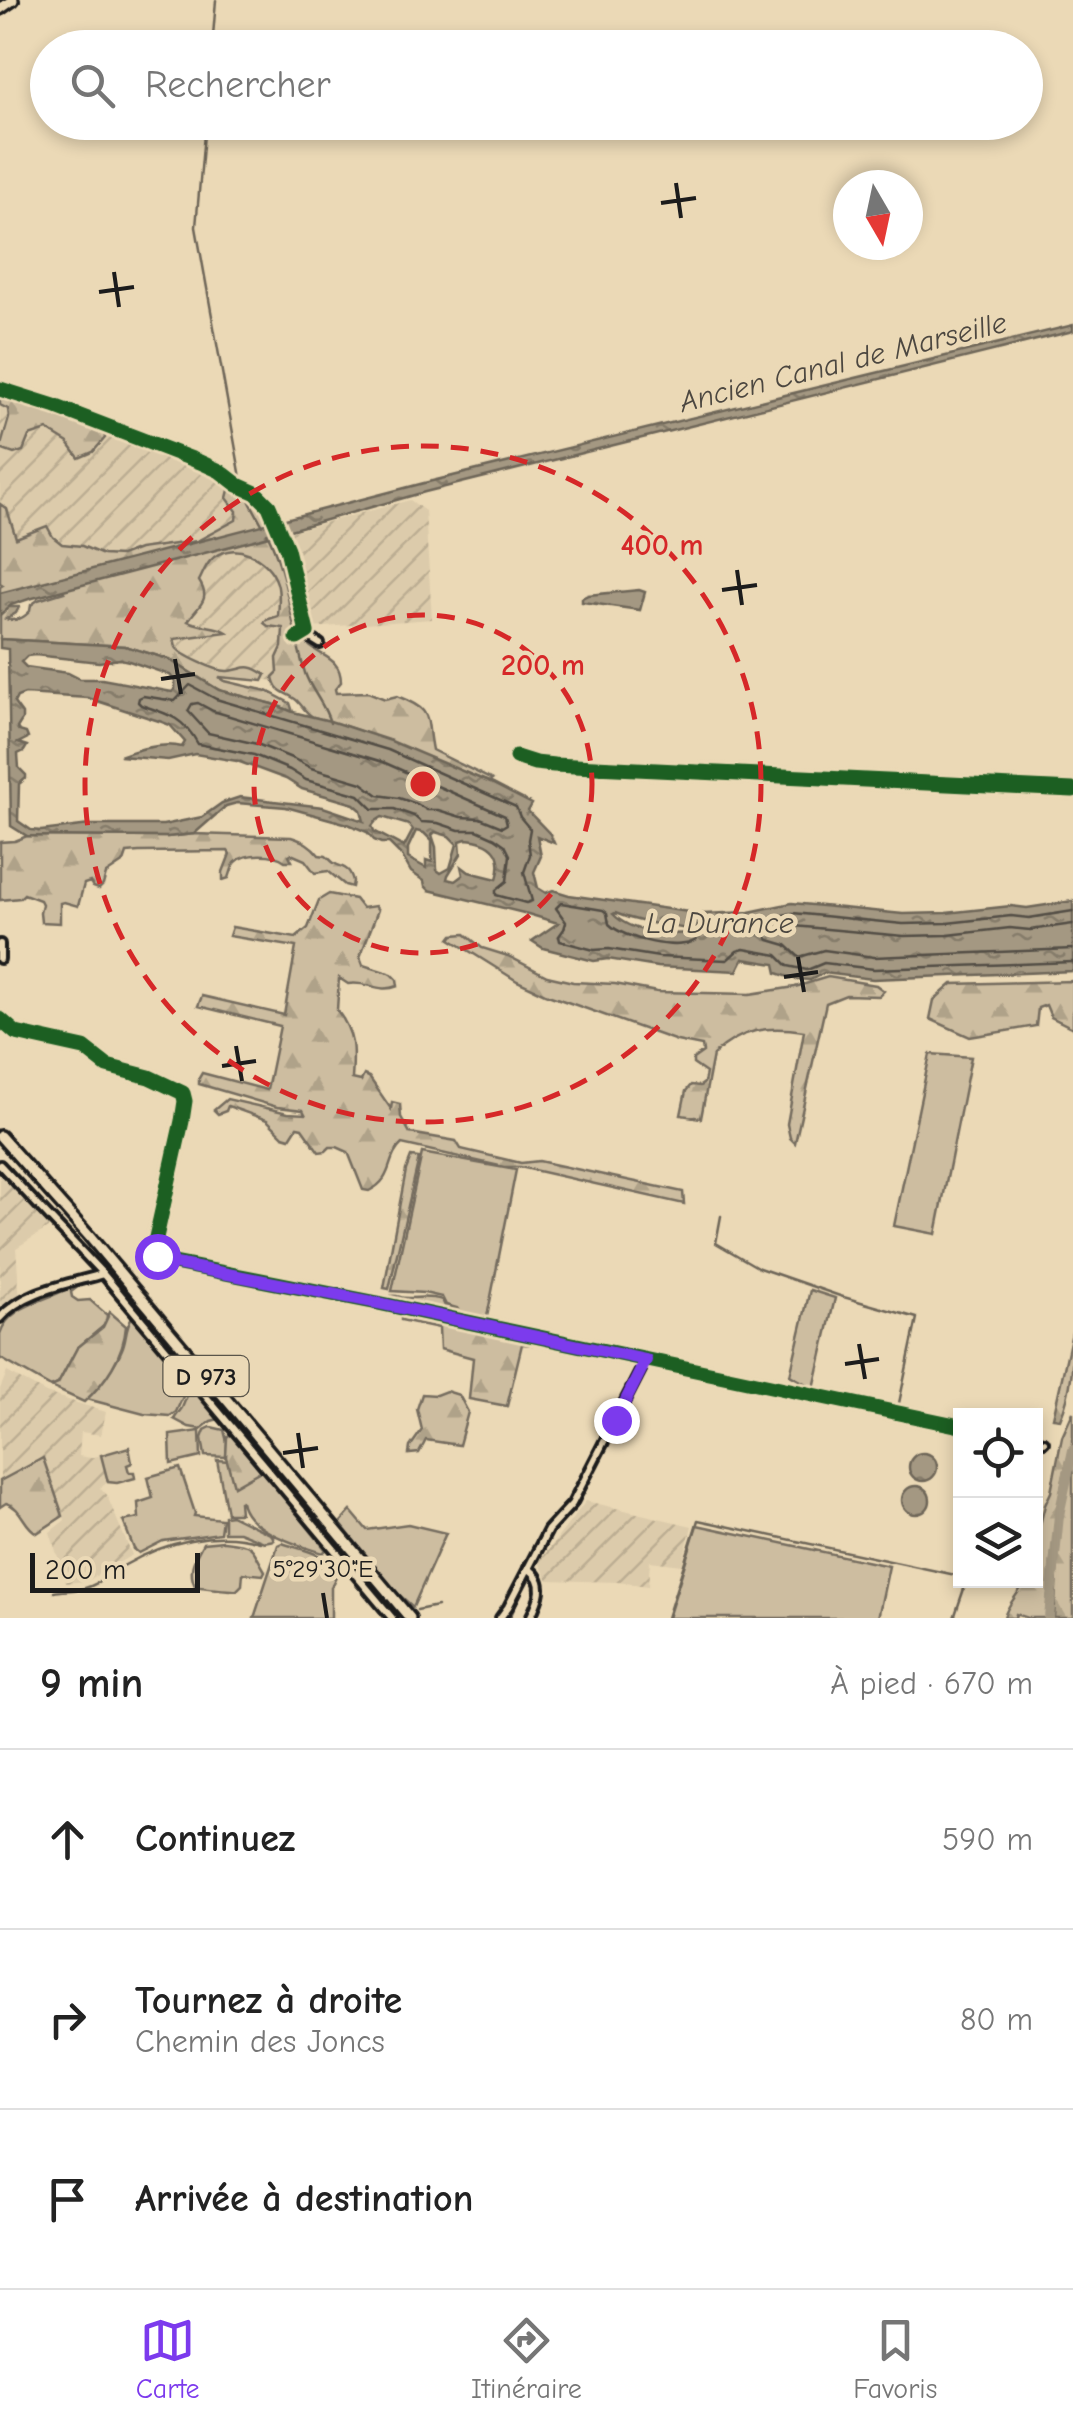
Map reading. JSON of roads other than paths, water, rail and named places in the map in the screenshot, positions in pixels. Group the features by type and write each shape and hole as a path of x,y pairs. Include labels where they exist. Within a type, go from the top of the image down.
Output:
{"main road":[{"path":"0,9 12,0"},
{"name":"D 973","path":"0,1136 102,1251 410,1618"}],"street":[{"path":"0,388 200,462 256,492 274,514 287,549 307,632 320,644"},
{"path":"296,638 307,632"},
{"path":"516,757 535,764 1073,790"},
{"path":"0,944 0,958"},
{"path":"0,1019 16,1033 84,1048 107,1066 149,1077 184,1094 182,1120 155,1242 156,1253 164,1260 953,1425"},
{"name":"D 973","path":"0,1166 103,1274 392,1618"},
{"path":"0,1318 15,1305 46,1291 103,1274"},
{"path":"500,1618 553,1523 572,1504 646,1360"},
{"path":"528,1568 538,1576 541,1586 530,1618"}],"water":[{"name":"Ancien Canal de Marseille","path":"1073,325 1073,331 425,492 29,599 11,605 0,615 0,593 424,483"},
{"path":"645,592 640,610 582,602 588,595"},
{"name":"La Durance","path":"0,639 125,646 168,659 219,690 391,741 493,784 532,804 528,811 550,834 554,843 537,836 541,856 534,872 538,888 546,893 553,890 703,914 749,912 792,903 903,914 1027,908 1073,901 1073,971 873,979 824,973 810,980 777,973 775,964 743,959 737,971 594,961 543,948 532,941 558,923 429,890 389,843 374,840 367,832 348,824 286,807 237,803 226,806 194,834 27,836 11,826 8,649 0,648","holes":["27,656 129,661 170,675 175,689 172,692 102,679 80,679 68,673 26,667 21,662","25,694 88,698 162,722 185,742 182,747 159,746 120,756 168,760 195,754 237,761 302,789 354,804 364,821 323,807 240,797 222,803 202,817 163,825 31,830 18,821 19,784 26,778 19,768 18,754 27,746 18,743 28,738 17,728 22,714 14,703","382,817 409,825 413,830 404,847 374,831 372,826","416,831 424,833 432,841 432,862 426,860 426,868 408,858","435,832 449,836 457,844 450,868 441,873 437,870 432,835","466,839 489,846 498,855 497,879 461,866 463,875 455,881 447,879 461,854 460,841","613,914 687,929 688,933 649,931"]},
{"path":"923,1453 933,1457 937,1467 933,1477 923,1481 913,1477 909,1467 913,1457"},
{"path":"916,1486 926,1490 930,1500 926,1510 916,1514 906,1510 902,1500 906,1490"}],"waterway":[{"path":"214,30 216,0"},
{"path":"203,140 196,227 243,489 263,526"},
{"path":"267,533 280,567 305,673 330,723"},
{"path":"721,1216 716,1243 759,1268 917,1318 898,1408"},
{"path":"1049,1618 1059,1515 1073,1450"},
{"path":"667,1618 698,1520 953,1575"},
{"path":"54,1592 90,1586 140,1557 173,1544 226,1537 260,1542"},
{"path":"954,1618 964,1588"},
{"path":"510,1618 522,1590"},
{"path":"417,1610 437,1606"}]}
